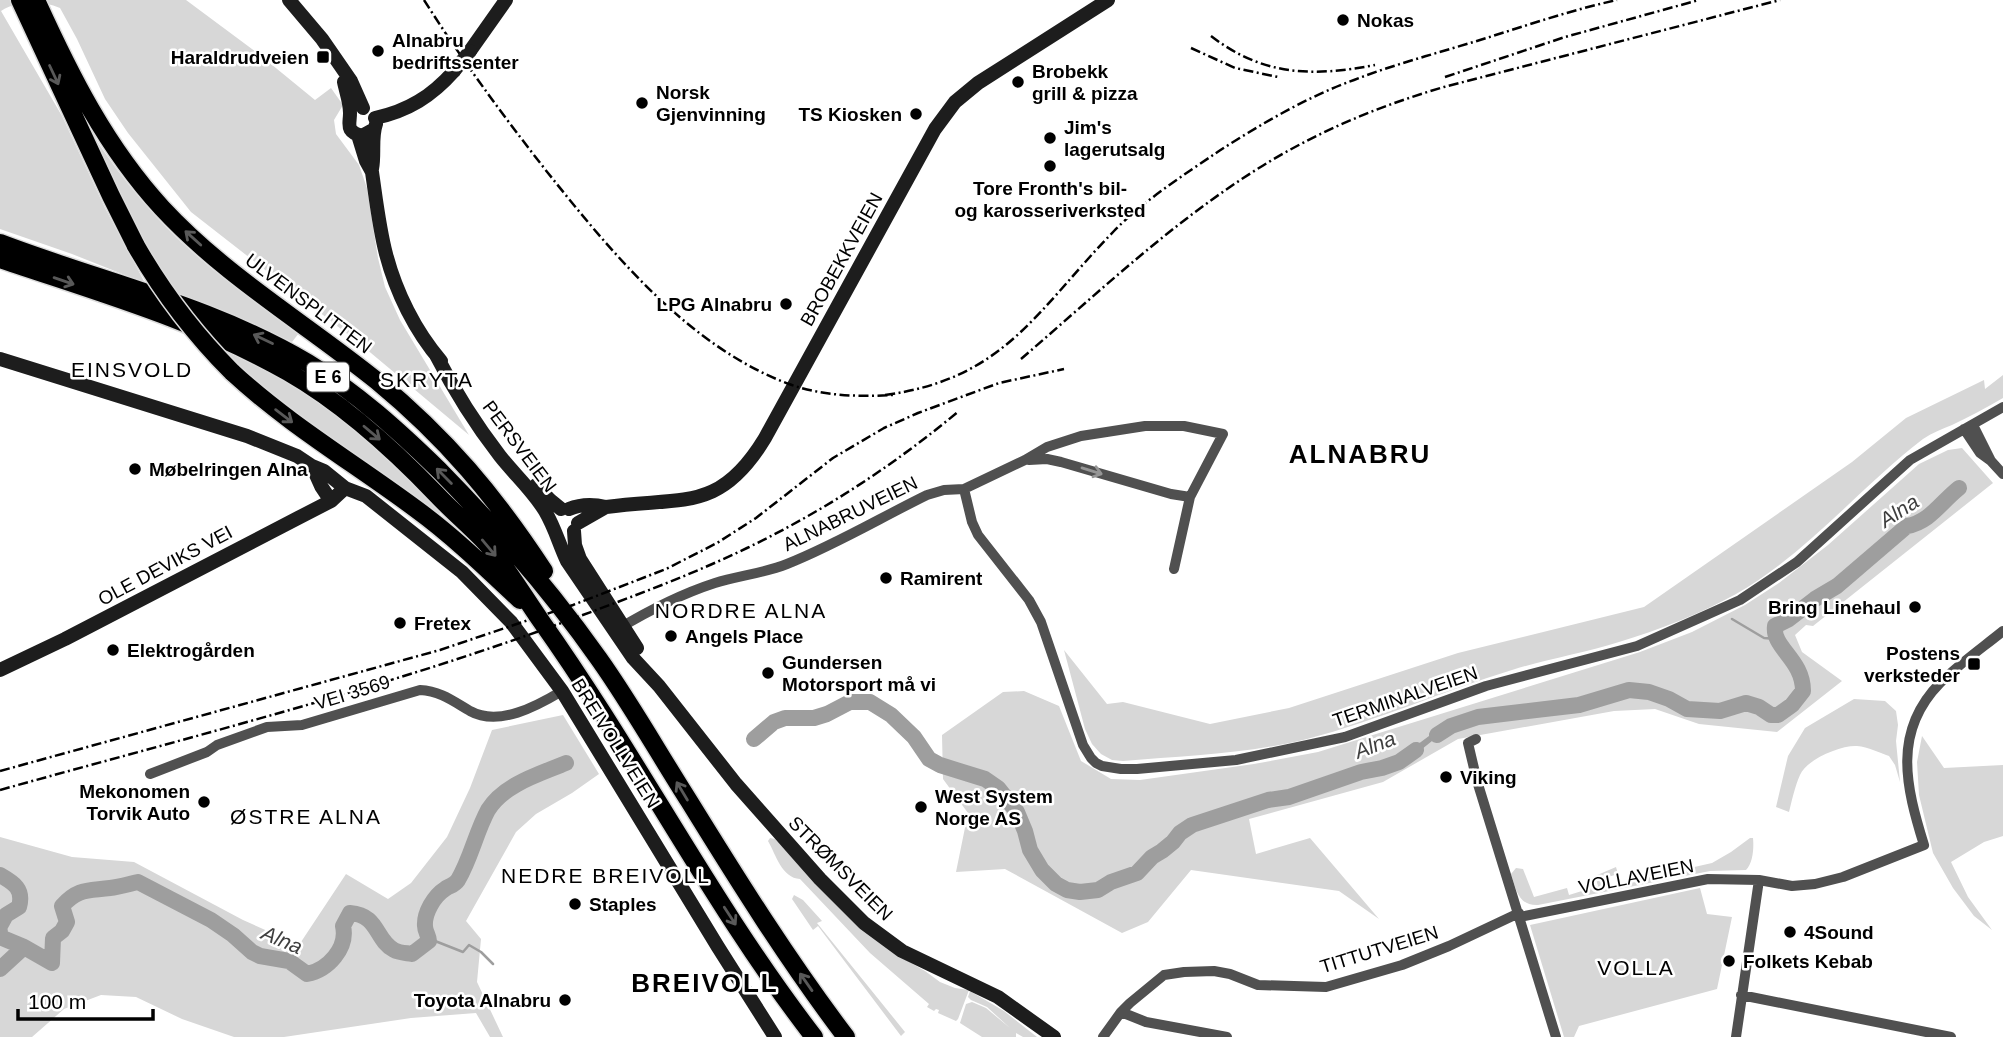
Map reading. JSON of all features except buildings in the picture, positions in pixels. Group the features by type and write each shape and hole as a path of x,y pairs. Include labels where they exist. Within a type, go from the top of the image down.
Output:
{"highway":[{"path":"20,0 136,246 176,308 197,334 232,372 257,394 439,527 538,617"},
{"name":"ULVENSPLITTEN","path":"36,0 84,99 147,192 179,225 245,282 378,383 422,420 452,450 504,512 600,660"},
{"name":"E 6","path":"0,232 58,251 128,285"},
{"name":"E 6","path":"0,243 219,318 269,341 313,366 355,396 423,455 491,525 549,593 600,660 759,915 846,1037"},
{"name":"E 6","path":"0,259 147,310 233,344 317,391 384,443 474,530 513,577 598,704 740,930 814,1037"}],"street":[{"name":"PERSVEIEN","path":"289,0 322,39 341,68 366,118 374,159 372,172"},
{"path":"358,135 366,135 366,118 399,111 421,101 436,90 470,51 506,0"},
{"name":"BROBEKKVEIEN","path":"565,509 693,499 719,488 746,466 765,438 945,114 960,97 978,83 1108,0"},
{"name":"PERSVEIEN","path":"366,118 349,125 358,135 372,172 386,254 411,318 514,458 550,500 565,509"},
{"name":"PERSVEIEN","path":"436,355 452,386 484,433 555,528"},
{"path":"0,359 247,436 293,454 324,471 345,488"},
{"path":"2003,407 1968,427 1980,453 2003,474"},
{"name":"ALNABRUVEIEN","path":"618,629 704,587 805,557 930,494 944,489 964,489 1047,447 1081,436 1134,428 1184,426 1223,435 1190,497 1174,569"},
{"name":"TERMINALVEIEN","path":"964,489 978,535 1029,600 1041,622 1083,745 1091,758 1102,766 1137,769 1236,760 1345,737 1486,686 1637,646 1740,600 1797,562 1910,460 1968,427"},
{"name":"ALNABRUVEIEN","path":"1025,460 1047,459 1061,462 1190,497"},
{"path":"312,466 331,501"},
{"name":"OLE DEVIKS VEI","path":"0,670 331,501 345,488"},
{"name":"BREIVOLLVEIEN","path":"345,488 362,493 443,556 511,622 562,691 775,1037"},
{"name":"BREIVOLLVEIEN","path":"331,501 352,499 379,507"},
{"name":"BROBEKKVEIEN","path":"576,527 606,507"},
{"path":"565,509 577,516 576,527 566,534 555,528 553,517 565,509"},
{"name":"STRØMSVEIEN","path":"576,527 575,545 580,559 633,658 765,818 821,879 864,923 902,951 986,991 1054,1037"},
{"name":"STRØMSVEIEN","path":"555,528 566,561 618,629"},
{"name":"VOLLAVEIEN","path":"1520,915 1708,879 1759,880 1792,886 1815,884 1843,877 1924,845 1910,799 1906,760 1909,738 1922,707 1942,681 2003,631"},
{"name":"VEI 3569","path":"150,774 267,727 302,725 420,690 437,692 476,714 495,718 533,706 562,691"},
{"path":"1476,739 1468,743 1477,781 1556,1037"},
{"path":"1736,1037 1759,880"},
{"name":"TITTUTVEIEN","path":"1103,1037 1121,1012 1164,975 1214,971 1258,985 1326,987 1402,965 1520,915"},
{"path":"1741,995 1951,1037"},
{"path":"1121,1012 1146,1022 1227,1037"}],"shaded area":[{"path":"0,0 186,0 315,100 331,88 343,105 334,120 336,134 359,165 367,188 385,287 400,320 469,435 359,343 191,212 128,133 105,99 60,8 45,4 23,3 1,11 62,116 105,208 145,283 0,229"},
{"path":"93,135 116,169 169,230 223,278 299,333 292,342 177,293 146,246"},
{"path":"217,345 261,366 322,403 376,446 442,510 438,516 295,414"},
{"path":"2003,375 2003,398 1923,439 1810,540 1762,578 1708,608 1664,627 1606,646 1512,670 1333,732 1262,748 1193,756 1112,760 1101,754 1092,744 1085,729 1064,650 1107,704 1123,702 1210,724 1289,708 1458,653 1644,607 1852,462 1906,418 1984,380 1985,389"},
{"path":"1962,448 1993,483 1813,626 1806,625 1795,635 1802,652 1842,681 1777,732 1699,724 1655,709 1614,711 1458,739 1383,782 1249,819 1256,854 1310,838 1379,919 1339,891 1191,870 1148,922 1122,933 1005,869 956,872 968,813 943,779 942,735 1003,692 1024,691 1059,706 1081,761 1111,779 1140,780 1318,752 1640,652 1692,632 1745,605 1779,583 1828,545 1919,464 1948,450"},
{"path":"1854,699 1885,701 1896,711 1900,782 1889,756 1850,746 1825,754 1804,769 1789,812 1776,807 1788,756 1805,728"},
{"path":"563,715 599,774 536,814 516,832 466,921 481,939 477,982 503,1037 490,1037 476,1013 411,1018 284,1037 234,1037 182,1019 136,997 101,995 64,1009 32,1037 0,1037 0,837 72,857 134,862 243,920 299,945 346,874 388,899 411,883 447,837 470,788 492,730"},
{"name":"Alna","path":"1453,721 1456,728 1432,741 1401,766 1398,759"},
{"path":"1922,736 1944,768 2003,765 2003,836 1984,842 1951,862 1968,897 1992,930 1974,916 1953,888 1933,853 1919,795 1917,762"},
{"path":"770,838 775,839 820,887 892,952 940,982 969,990 958,1019 956,1021 938,1013 939,1010 934,1011 927,1007 929,1004 870,953 800,879 784,870 768,841"},
{"path":"1753,838 1753,851 1746,870 1710,871 1538,905 1522,900 1511,874 1516,868 1523,869 1534,897 1567,888 1569,895 1598,886 1595,876 1616,867 1618,874 1608,877 1610,886 1712,863"},
{"path":"1700,888 1707,914 1732,917 1717,989 1579,1026 1574,1037 1564,1037 1530,925"},
{"path":"794,895 803,900 822,921 817,923 905,1032 901,1036 818,926 813,930 792,899"},
{"path":"970,991 1004,1011 1037,1037 1023,1037 1016,1033 1016,1037 982,1037 960,1023 966,1004 972,1002 986,1008 1010,1028 987,1007 971,1000 968,997"}],"waterway":[{"name":"Alna","path":"1437,735 1451,726 1478,717 1579,705 1629,690 1649,692 1687,709 1720,711 1746,703 1771,715 1778,715 1792,705 1803,691 1798,670 1778,641 1775,626 1837,586 1907,526 1929,516 1959,488"},
{"path":"1732,619 1764,638 1777,639"},
{"name":"Alna","path":"754,739 774,722 785,718 814,718 850,702 870,702 891,715 914,737 929,759 985,779 998,788 1017,812 1030,850 1042,870 1056,884 1067,890 1080,892 1098,890 1111,882 1137,873 1152,857 1192,825 1268,800 1289,797 1361,772 1382,768 1399,762 1416,750"},
{"name":"Alna","path":"0,969 24,947 52,963 53,938 62,931 67,922 62,906 73,896 84,891 138,882 211,920 252,952 289,961 307,974 322,968 335,957 342,942 343,926 350,913 372,923 383,940 394,950 412,954 429,941 425,921 430,905 458,880 484,818 495,801 523,781 566,763"},
{"name":"Alna","path":"0,875 17,887 20,896 19,907 6,915 0,926"},
{"name":"Alna","path":"0,932 0,937 24,947"},
{"path":"430,939 463,952 469,945 493,964"}],"railway":[{"path":"424,0 484,88 573,204 626,265 686,322 718,347 753,368 789,384 840,395 893,395"},
{"path":"885,395 926,387 961,374 990,357 1016,337 1114,231 1137,210 1219,151 1285,112 1319,94 1385,69 1565,13 1617,0"},
{"path":"1445,77 1565,37 1699,0"},
{"path":"1021,359 1116,276 1215,197 1286,152 1343,123 1444,87 1780,0"},
{"path":"1211,36 1250,59 1289,70 1330,71 1375,65"},
{"path":"1191,48 1235,68 1278,77"},
{"path":"0,771 440,650 573,605 666,569 717,543 756,518 833,458 884,428 999,383 1064,369"},
{"path":"0,790 280,713 419,671 488,649 652,589 724,559 831,503 884,468 959,411"}],"place":[{"name":"Nokas","path":"1343,20"},
{"name":"Alnabru bedriftssenter","path":"378,51"},
{"name":"Haraldrudveien","path":"323,57"},
{"name":"Brobekk grill & pizza","path":"1018,82"},
{"name":"Norsk Gjenvinning","path":"642,103"},
{"name":"TS Kiosken","path":"916,114"},
{"name":"Jim's lagerutsalg","path":"1050,138"},
{"name":"Tore Fronth's bil- og karosseriverksted","path":"1050,166"},
{"name":"LPG Alnabru","path":"786,304"},
{"name":"Møbelringen Alna","path":"135,469"},
{"name":"Ramirent","path":"886,578"},
{"name":"Bring Linehaul","path":"1915,607"},
{"name":"Fretex","path":"400,623"},
{"name":"Angels Place","path":"671,636"},
{"name":"Elektrogården","path":"113,650"},
{"name":"Postens verksteder","path":"1974,664"},
{"name":"Gundersen Motorsport må vi","path":"768,673"},
{"name":"Viking","path":"1446,777"},
{"name":"Mekonomen Torvik Auto","path":"204,802"},
{"name":"West System Norge AS","path":"921,807"},
{"name":"Staples","path":"575,904"},
{"name":"4Sound","path":"1790,932"},
{"name":"Folkets Kebab","path":"1729,961"},
{"name":"Toyota Alnabru","path":"565,1000"}],"district":[{"name":"EINSVOLD","path":"132,370"},
{"name":"SKRYTA","path":"427,380"},
{"name":"ALNABRU","path":"1360,454"},
{"name":"NORDRE ALNA","path":"741,611"},
{"name":"ØSTRE ALNA","path":"306,817"},
{"name":"NEDRE BREIVOLL","path":"606,876"},
{"name":"VOLLA","path":"1636,968"},
{"name":"BREIVOLL","path":"705,983"}]}
